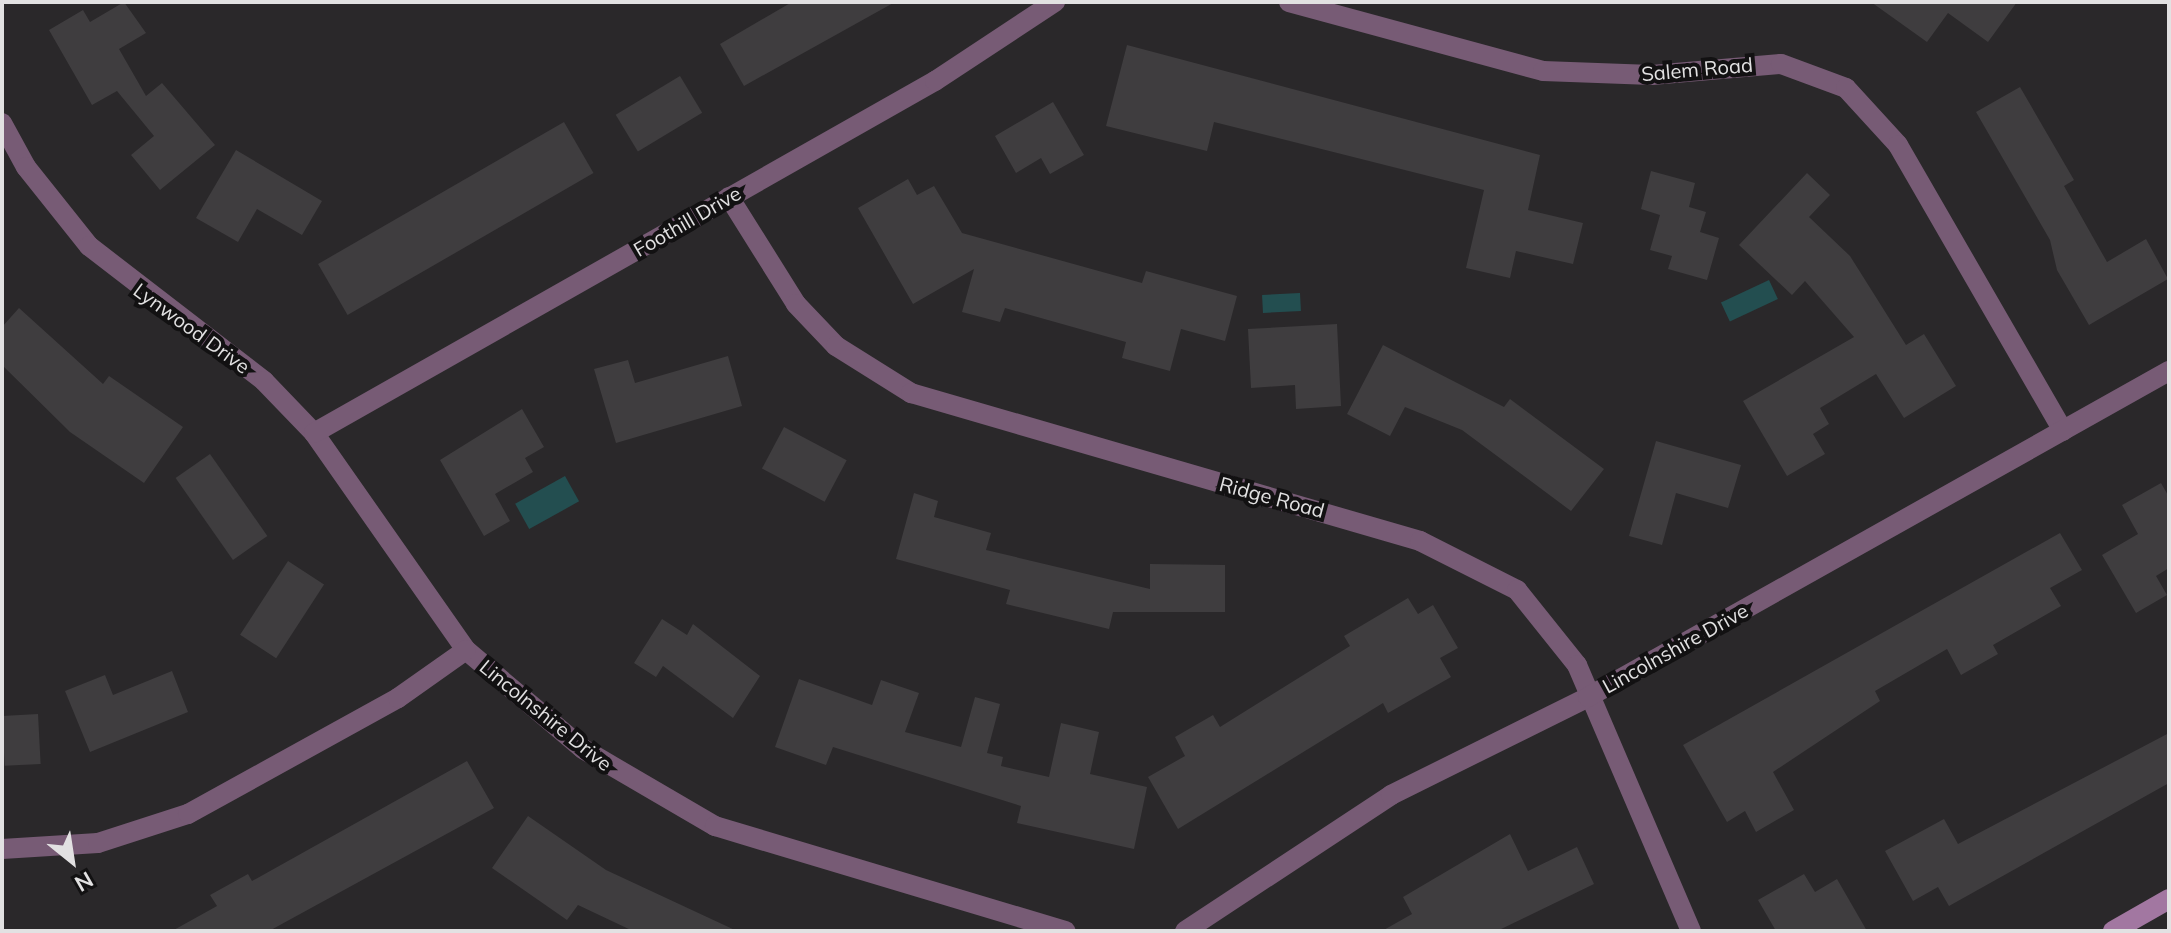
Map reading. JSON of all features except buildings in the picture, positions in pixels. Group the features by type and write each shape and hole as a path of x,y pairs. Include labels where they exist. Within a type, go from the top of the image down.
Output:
{"main road":[{"path":"2113,931 2169,899"}],"street":[{"name":"Foothill Drive","path":"314,433 935,81 1055,2"},
{"name":"Salem Road","path":"1289,2 1543,71 1652,75 1781,64 1846,88 1898,145 2063,431"},
{"name":"Lynwood Drive","path":"2,123 26,167 89,246 222,346 314,433 466,650"},
{"name":"Ridge Road","path":"729,197 796,304 870,371 957,411 1456,555 1543,615 1577,665 1588,697 1691,931"},
{"name":"Lincolnshire Drive","path":"1185,931 1391,795 1588,697 2169,371"},
{"name":"Lincolnshire Drive","path":"2,849 98,843 188,814 398,698 466,650 583,749 715,826 1066,931"}],"water":[{"path":"1769,280 1778,299 1730,321 1721,302"},
{"path":"1300,293 1301,311 1263,313 1262,295"},
{"path":"565,476 579,501 529,529 515,504"}]}
